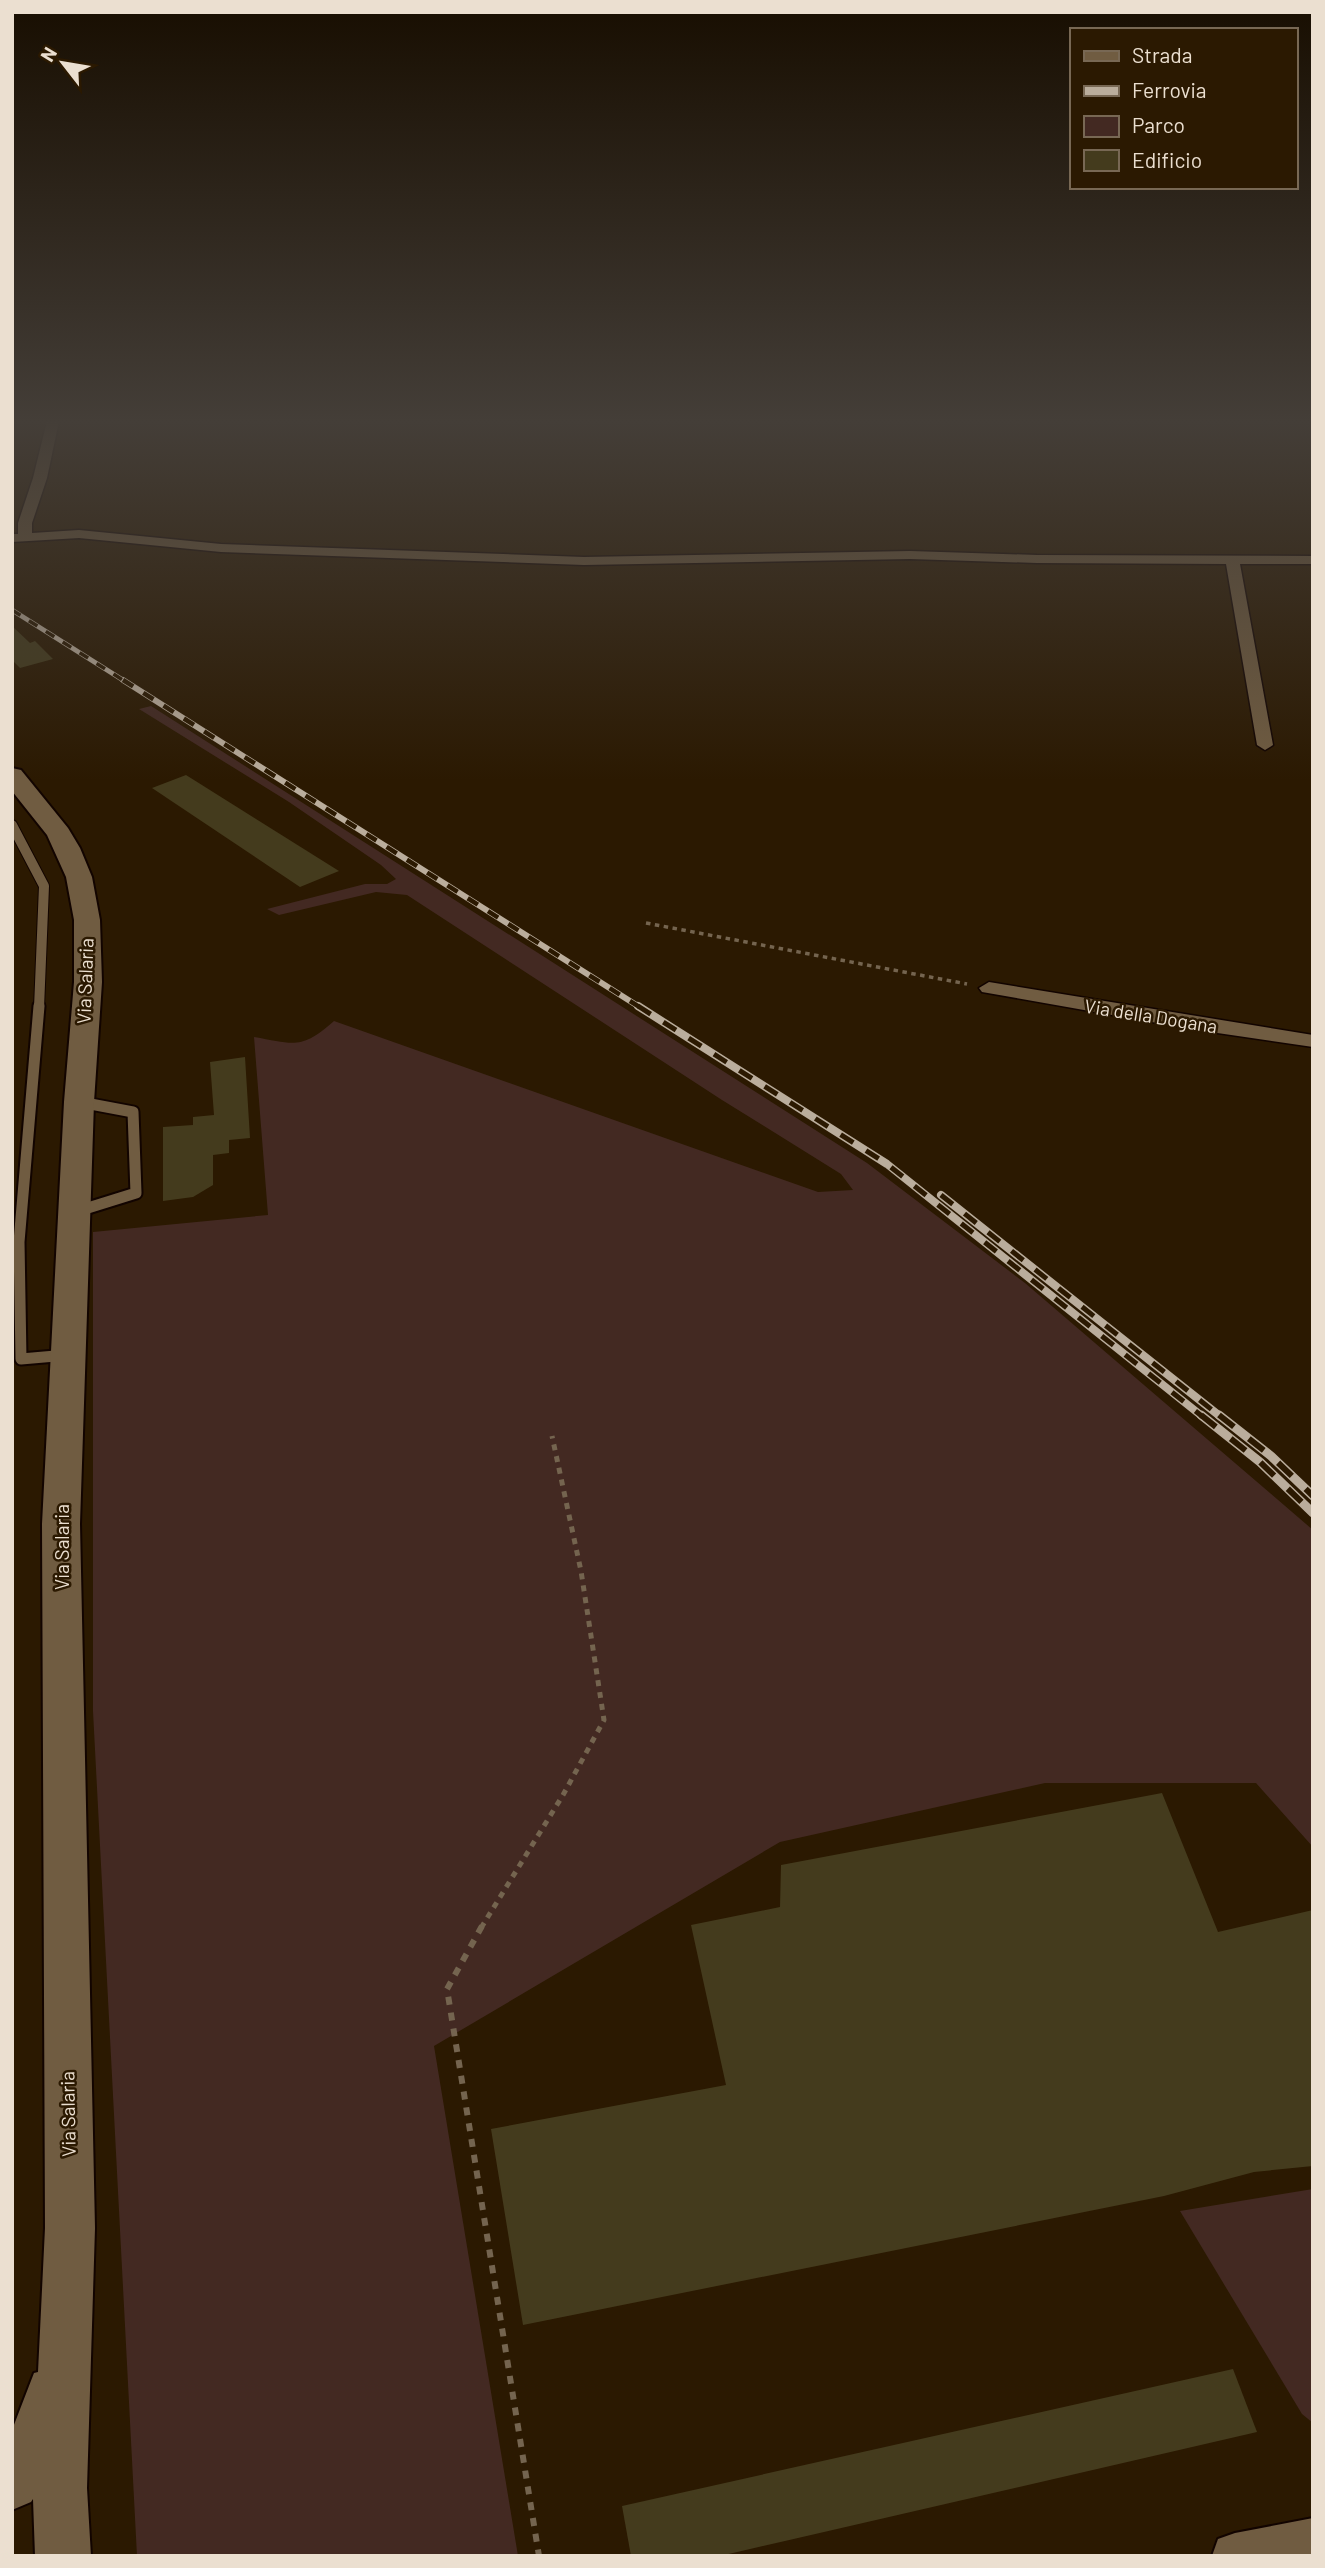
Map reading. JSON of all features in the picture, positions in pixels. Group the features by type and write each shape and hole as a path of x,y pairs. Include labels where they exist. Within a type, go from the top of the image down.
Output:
{"main road":[{"name":"Via Salaria","path":"12,775 58,833 74,863 87,920 88,982 79,1102 61,1524 70,2228 60,2488 63,2556"},
{"name":"Via Salaria","path":"12,2483 42,2425 64,2342"}],"street":[{"path":"148,541 220,548 584,561 910,555 1037,559 1313,560"},
{"path":"1231,559 1265,745"},
{"name":"Via della Dogana","path":"989,988 1313,1041"},
{"path":"1235,2556 1313,2540"}],"lane":[{"path":"12,825 44,886 42,971 15,1242 21,1359 67,1355"},
{"path":"74,1213 136,1193 133,1112 79,1102"}],"path":[{"path":"646,923 989,988"},
{"path":"539,2556 447,1989 502,1890 562,1795 604,1720 581,1571 552,1436"}],"green space":[{"path":"151,706 867,1163 1025,1283 1313,1530 1313,1847 1256,1783 1045,1783 780,1842 434,2046 518,2556 137,2556 93,1711 93,1232 268,1215 254,1037 289,1043 305,1041 334,1021 818,1192 853,1190 841,1174 722,1100 407,895 376,892 279,915 267,909 365,884 387,884 396,879 381,865 289,802 139,709"},
{"path":"1313,2189 1313,2423 1302,2414 1180,2211"}],"building":[{"path":"12,626 30,643 35,641 53,659 20,668 12,660"},
{"path":"186,775 339,871 300,887 152,788"},
{"path":"245,1057 250,1138 229,1140 229,1153 213,1155 213,1185 193,1197 163,1201 163,1127 193,1125 193,1117 214,1115 210,1062"},
{"path":"1162,1793 1218,1932 1313,1910 1313,2166 1254,2172 1164,2196 523,2325 491,2129 726,2085 691,1925 780,1907 781,1865"},
{"path":"1233,2369 1257,2432 720,2556 631,2556 622,2506"}],"railway":[{"path":"12,610 126,682"},
{"path":"123,680 641,1008"},
{"path":"638,1006 887,1164 1203,1417"},
{"path":"941,1195 1221,1417"},
{"path":"1201,1415 1260,1462 1313,1513"},
{"path":"1219,1415 1271,1456 1313,1496"}]}
